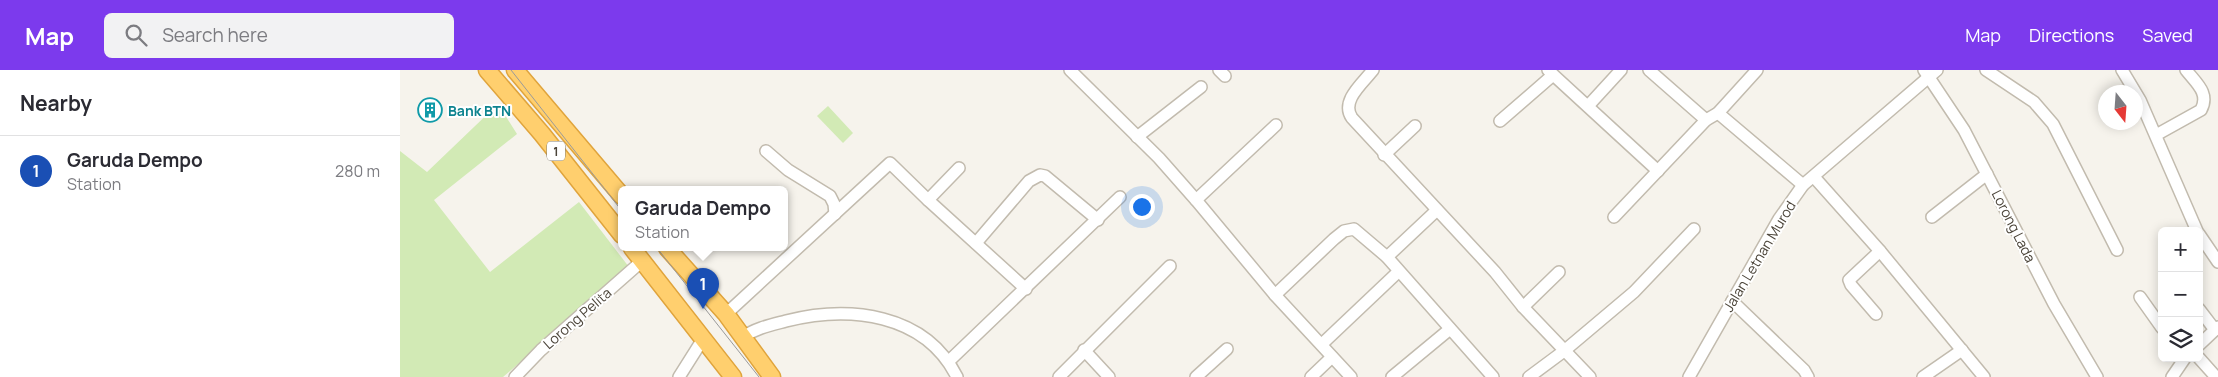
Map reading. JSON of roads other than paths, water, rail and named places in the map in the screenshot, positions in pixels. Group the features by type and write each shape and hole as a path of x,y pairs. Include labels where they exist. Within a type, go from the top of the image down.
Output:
{"highway":[{"name":"1","path":"487,70 542,134 618,230"},
{"name":"1","path":"516,70 618,191"},
{"path":"634,251 733,377"},
{"path":"670,251 726,314 772,377"}],"street":[{"path":"1070,70 1173,173 1275,295 1351,377"},
{"path":"1373,70 1348,103 1348,110 1352,118 1496,272 1523,307 1590,377"},
{"path":"1588,106 1620,70"},
{"path":"1649,70 1706,120"},
{"path":"1614,217 1706,120 1718,113 1756,70"},
{"path":"1986,70 2034,102 2054,124 2117,250"},
{"path":"2122,70 2140,100 2196,227"},
{"path":"2156,135 2201,110 2205,102 2204,94 2186,70"},
{"path":"1500,121 1551,72 1658,172"},
{"name":"Lorong Lada","path":"1930,72 1964,130 2054,304 2097,377"},
{"name":"Jalan Letnan Murod","path":"1689,377 1778,219 1803,185 1930,72"},
{"path":"1137,137 1200,87"},
{"path":"1718,113 1803,185"},
{"path":"1196,200 1276,125"},
{"path":"1384,154 1415,126"},
{"path":"766,151 788,170 830,196 834,204 835,214"},
{"path":"726,314 890,163 1026,289"},
{"path":"928,200 960,168"},
{"path":"1932,217 1987,174"},
{"path":"976,243 1029,181 1040,175 1045,176 1098,220"},
{"path":"1814,177 1880,251 1984,377"},
{"path":"949,361 1120,197"},
{"path":"1386,257 1437,210"},
{"path":"1275,295 1334,239 1348,229 1356,230 1386,257 1493,377"},
{"path":"1529,377 1564,351 1634,292 1694,229"},
{"path":"2203,240 2218,262"},
{"path":"1876,314 1851,285 1849,280 1880,251"},
{"name":"Lorong Pelita","path":"515,377 541,350 642,261"},
{"path":"1059,377 1170,266"},
{"path":"1322,344 1398,272"},
{"path":"1523,307 1559,272"},
{"path":"2140,297 2158,322"},
{"path":"1732,301 1804,370 1808,377"},
{"path":"743,337 770,325 804,317 836,313 863,315 901,325 919,334 933,344 949,361 957,377"},
{"path":"2203,313 2216,329 2203,341"},
{"path":"1392,377 1450,330"},
{"path":"679,377 703,339"},
{"path":"1084,350 1109,377"},
{"path":"1196,377 1227,350"},
{"path":"1924,377 1962,350"},
{"path":"1311,377 1332,357"},
{"path":"2172,377 2181,362"},
{"path":"2203,362 2216,377"}],"tram line":[{"path":"511,70 618,206"},
{"path":"659,251 759,377"}],"place":[{"name":"Bank BTN","path":"430,110"},
{"name":"Garuda Dempo","path":"703,309"}]}
